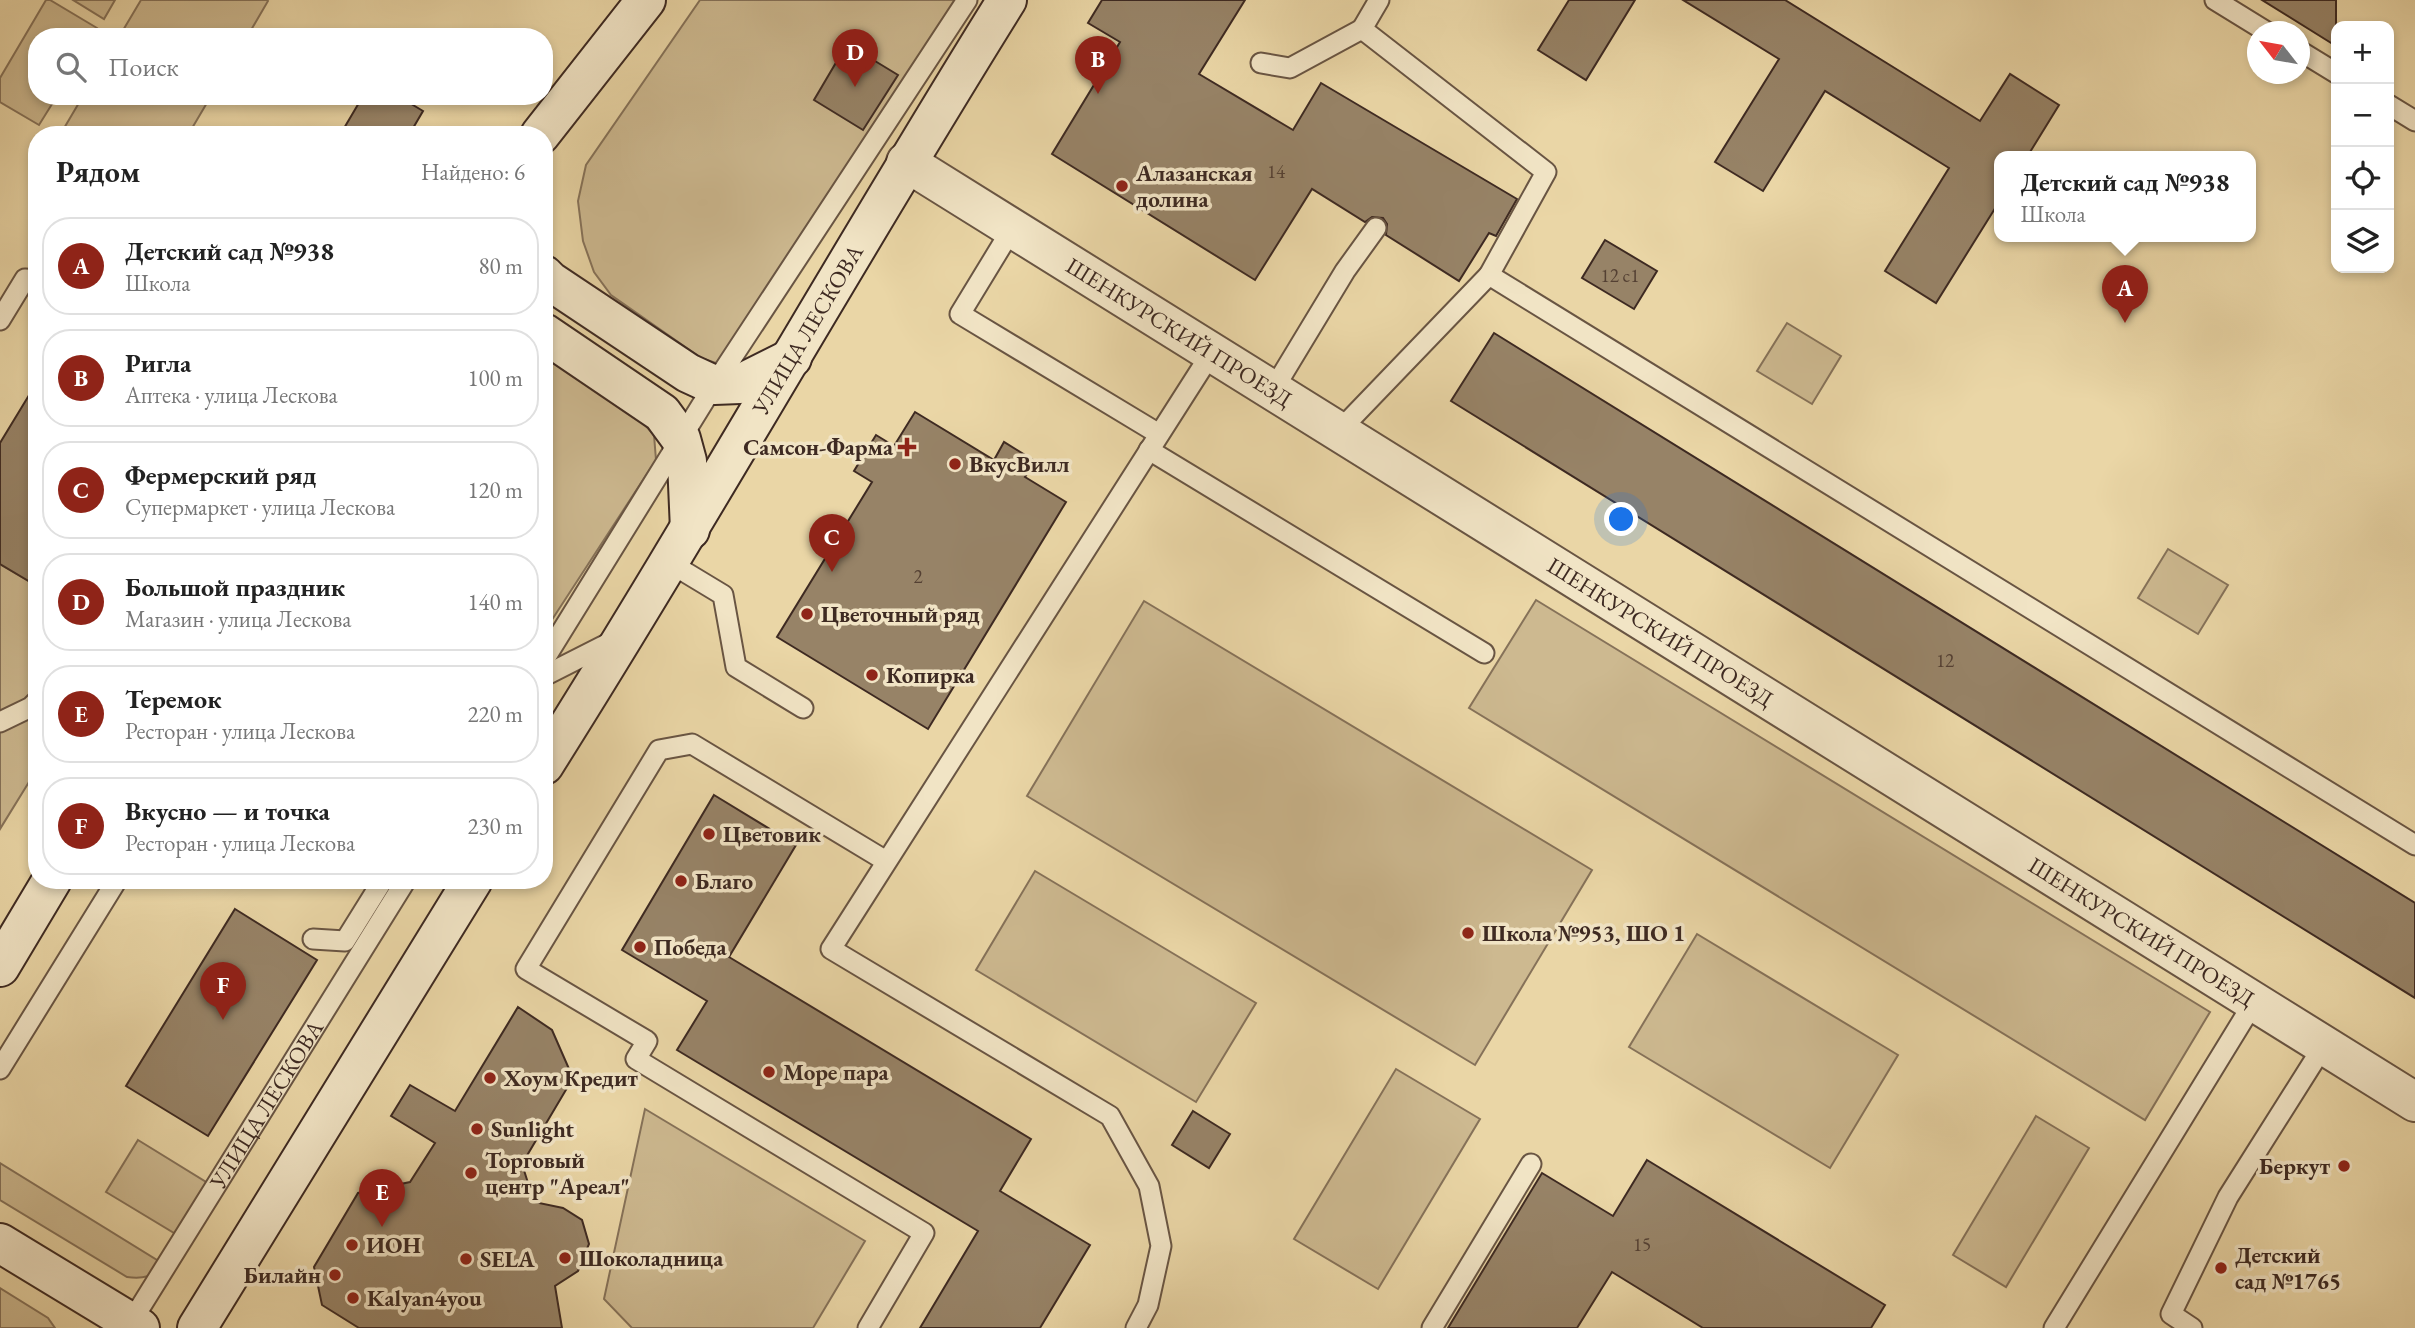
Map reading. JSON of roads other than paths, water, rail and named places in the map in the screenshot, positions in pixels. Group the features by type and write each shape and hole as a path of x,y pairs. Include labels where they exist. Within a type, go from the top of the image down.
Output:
{"main road":[{"name":"УЛИЦА ЛЕСКОВА","path":"553,751 690,530 906,162 1007,0"},
{"path":"547,126 640,2"},
{"name":"ШЕНКУРСКИЙ ПРОЕЗД","path":"906,162 2415,1102"},
{"path":"553,283 688,373 714,385 740,384 792,358"},
{"path":"553,339 662,413 681,439 688,461 690,530"},
{"path":"0,967 47,889"},
{"path":"197,1328 466,889"},
{"path":"0,1243 133,1326"}],"lane":[{"name":"УЛИЦА ЛЕСКОВА","path":"553,645 714,385 967,0"},
{"path":"1261,63 1290,68 1362,29 1379,0"},
{"path":"2215,0 2249,21"},
{"path":"1339,431 1489,275 1546,172 1362,29"},
{"path":"2310,57 2331,71"},
{"path":"2394,108 2415,121"},
{"path":"1013,227 960,314 1484,653"},
{"path":"1273,390 1345,271 1376,228"},
{"path":"1489,275 2415,845"},
{"path":"0,320 25,279 28,280"},
{"path":"1136,1328 1148,1305 1161,1246 1149,1186 1110,1116 831,949 1212,352"},
{"path":"670,563 723,595 736,667 803,708"},
{"path":"553,672 626,635"},
{"path":"0,722 28,708"},
{"path":"868,1328 924,1233 636,1059 647,1041 526,969 659,750 692,744 886,861"},
{"path":"0,1069 111,889"},
{"path":"313,939 345,941 377,889"},
{"name":"УЛИЦА ЛЕСКОВА","path":"133,1326 400,889"},
{"path":"2054,1328 2254,1002"},
{"path":"2192,1328 2171,1314 2228,1197 2324,1045"},
{"path":"1432,1328 1531,1164"}],"place":[{"name":"Большой праздник","path":"855,87"},
{"name":"Ригла","path":"1098,94"},
{"name":"Алазанская долина","path":"1122,186"},
{"name":"Детский сад №938","path":"2125,323"},
{"name":"Самсон-Фарма","path":"907,447"},
{"name":"ВкусВилл","path":"955,464"},
{"name":"Фермерский ряд","path":"832,572"},
{"name":"Цветочный ряд","path":"807,614"},
{"name":"Копирка","path":"872,675"},
{"name":"Цветовик","path":"709,834"},
{"name":"Благо","path":"681,881"},
{"name":"Школа №953, ШО 1","path":"1468,933"},
{"name":"Победа","path":"640,947"},
{"name":"Вкусно — и точка","path":"223,1020"},
{"name":"Море пара","path":"769,1072"},
{"name":"Хоум Кредит","path":"490,1078"},
{"name":"Sunlight","path":"477,1129"},
{"name":"Беркут","path":"2344,1166"},
{"name":"Торговый центр \"Ареал\"","path":"471,1173"},
{"name":"Теремок","path":"382,1227"},
{"name":"ИОН","path":"352,1245"},
{"name":"Шоколадница","path":"565,1258"},
{"name":"SELA","path":"466,1259"},
{"name":"Детский сад №1765","path":"2221,1268"},
{"name":"Билайн","path":"335,1275"},
{"name":"Kalyan4you","path":"353,1298"}]}
